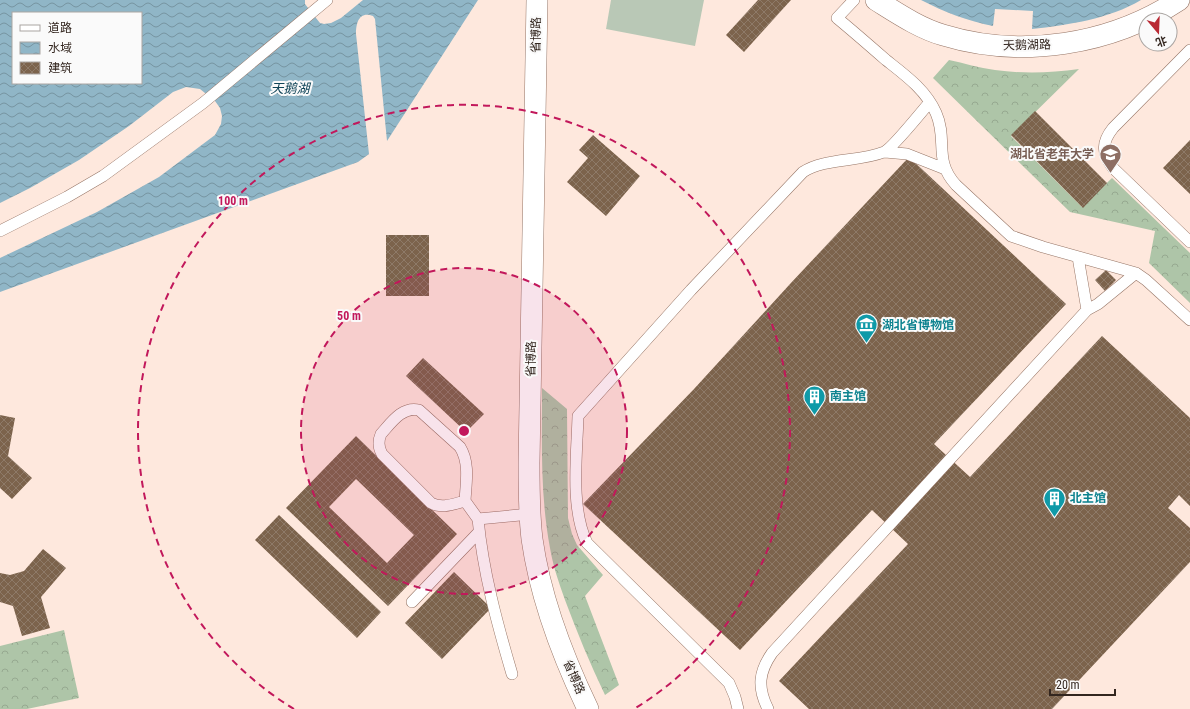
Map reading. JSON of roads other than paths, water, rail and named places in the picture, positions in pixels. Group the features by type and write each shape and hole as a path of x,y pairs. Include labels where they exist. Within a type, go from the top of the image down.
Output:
{"street":[{"name":"省博路","path":"537,0 529,455 530,514 532,540 548,607 560,645 588,709"},
{"name":"天鹅湖路","path":"876,0 918,25 943,35 968,41 1005,46 1037,47 1062,44 1115,32 1166,9 1179,0"}],"lane":[{"path":"0,231 67,197 104,176 203,103 327,0"},
{"path":"854,0 837,18 913,82 930,102 937,114 940,125 944,169 948,177 956,185 1011,236 1043,248 1136,273 1146,280 1190,320"},
{"path":"1190,50 1113,128 1107,135 1104,143 1104,150 1113,168 1190,242"},
{"path":"886,152 930,102"},
{"path":"738,709 729,683 587,543 579,522 576,496 578,416 691,290 803,172 815,166 886,152 907,154 944,169"},
{"path":"1078,257 1087,310"},
{"path":"768,709 762,695 761,678 763,669 772,653 1087,310 1098,304 1136,273"},
{"path":"465,501 441,506 431,503 382,454 378,444 379,438 400,414 411,409 419,410 460,447 463,452 466,463 465,501 478,519 484,566 512,674"},
{"path":"478,519 530,514"},
{"path":"412,602 480,532"}],"water":[{"name":"天鹅湖","path":"0,0 305,0 305,4 312,13 320,23 324,24 331,23 341,18 363,0 478,0 387,141 375,19 373,16 364,15 359,19 356,34 369,154 358,162 0,292 0,258 97,212 159,177 215,135 221,124 222,116 220,108 215,101 200,89 186,87 173,92 129,126 79,160 0,203"},
{"path":"921,0 1141,0 1116,12 1088,20 1032,29 1033,11 995,9 993,26 956,16"}],"place":[{"name":"湖北省老年大学","path":"1110,174"},
{"name":"湖北省博物馆","path":"867,344"},
{"name":"南主馆","path":"814,416"},
{"name":"北主馆","path":"1055,518"}]}
